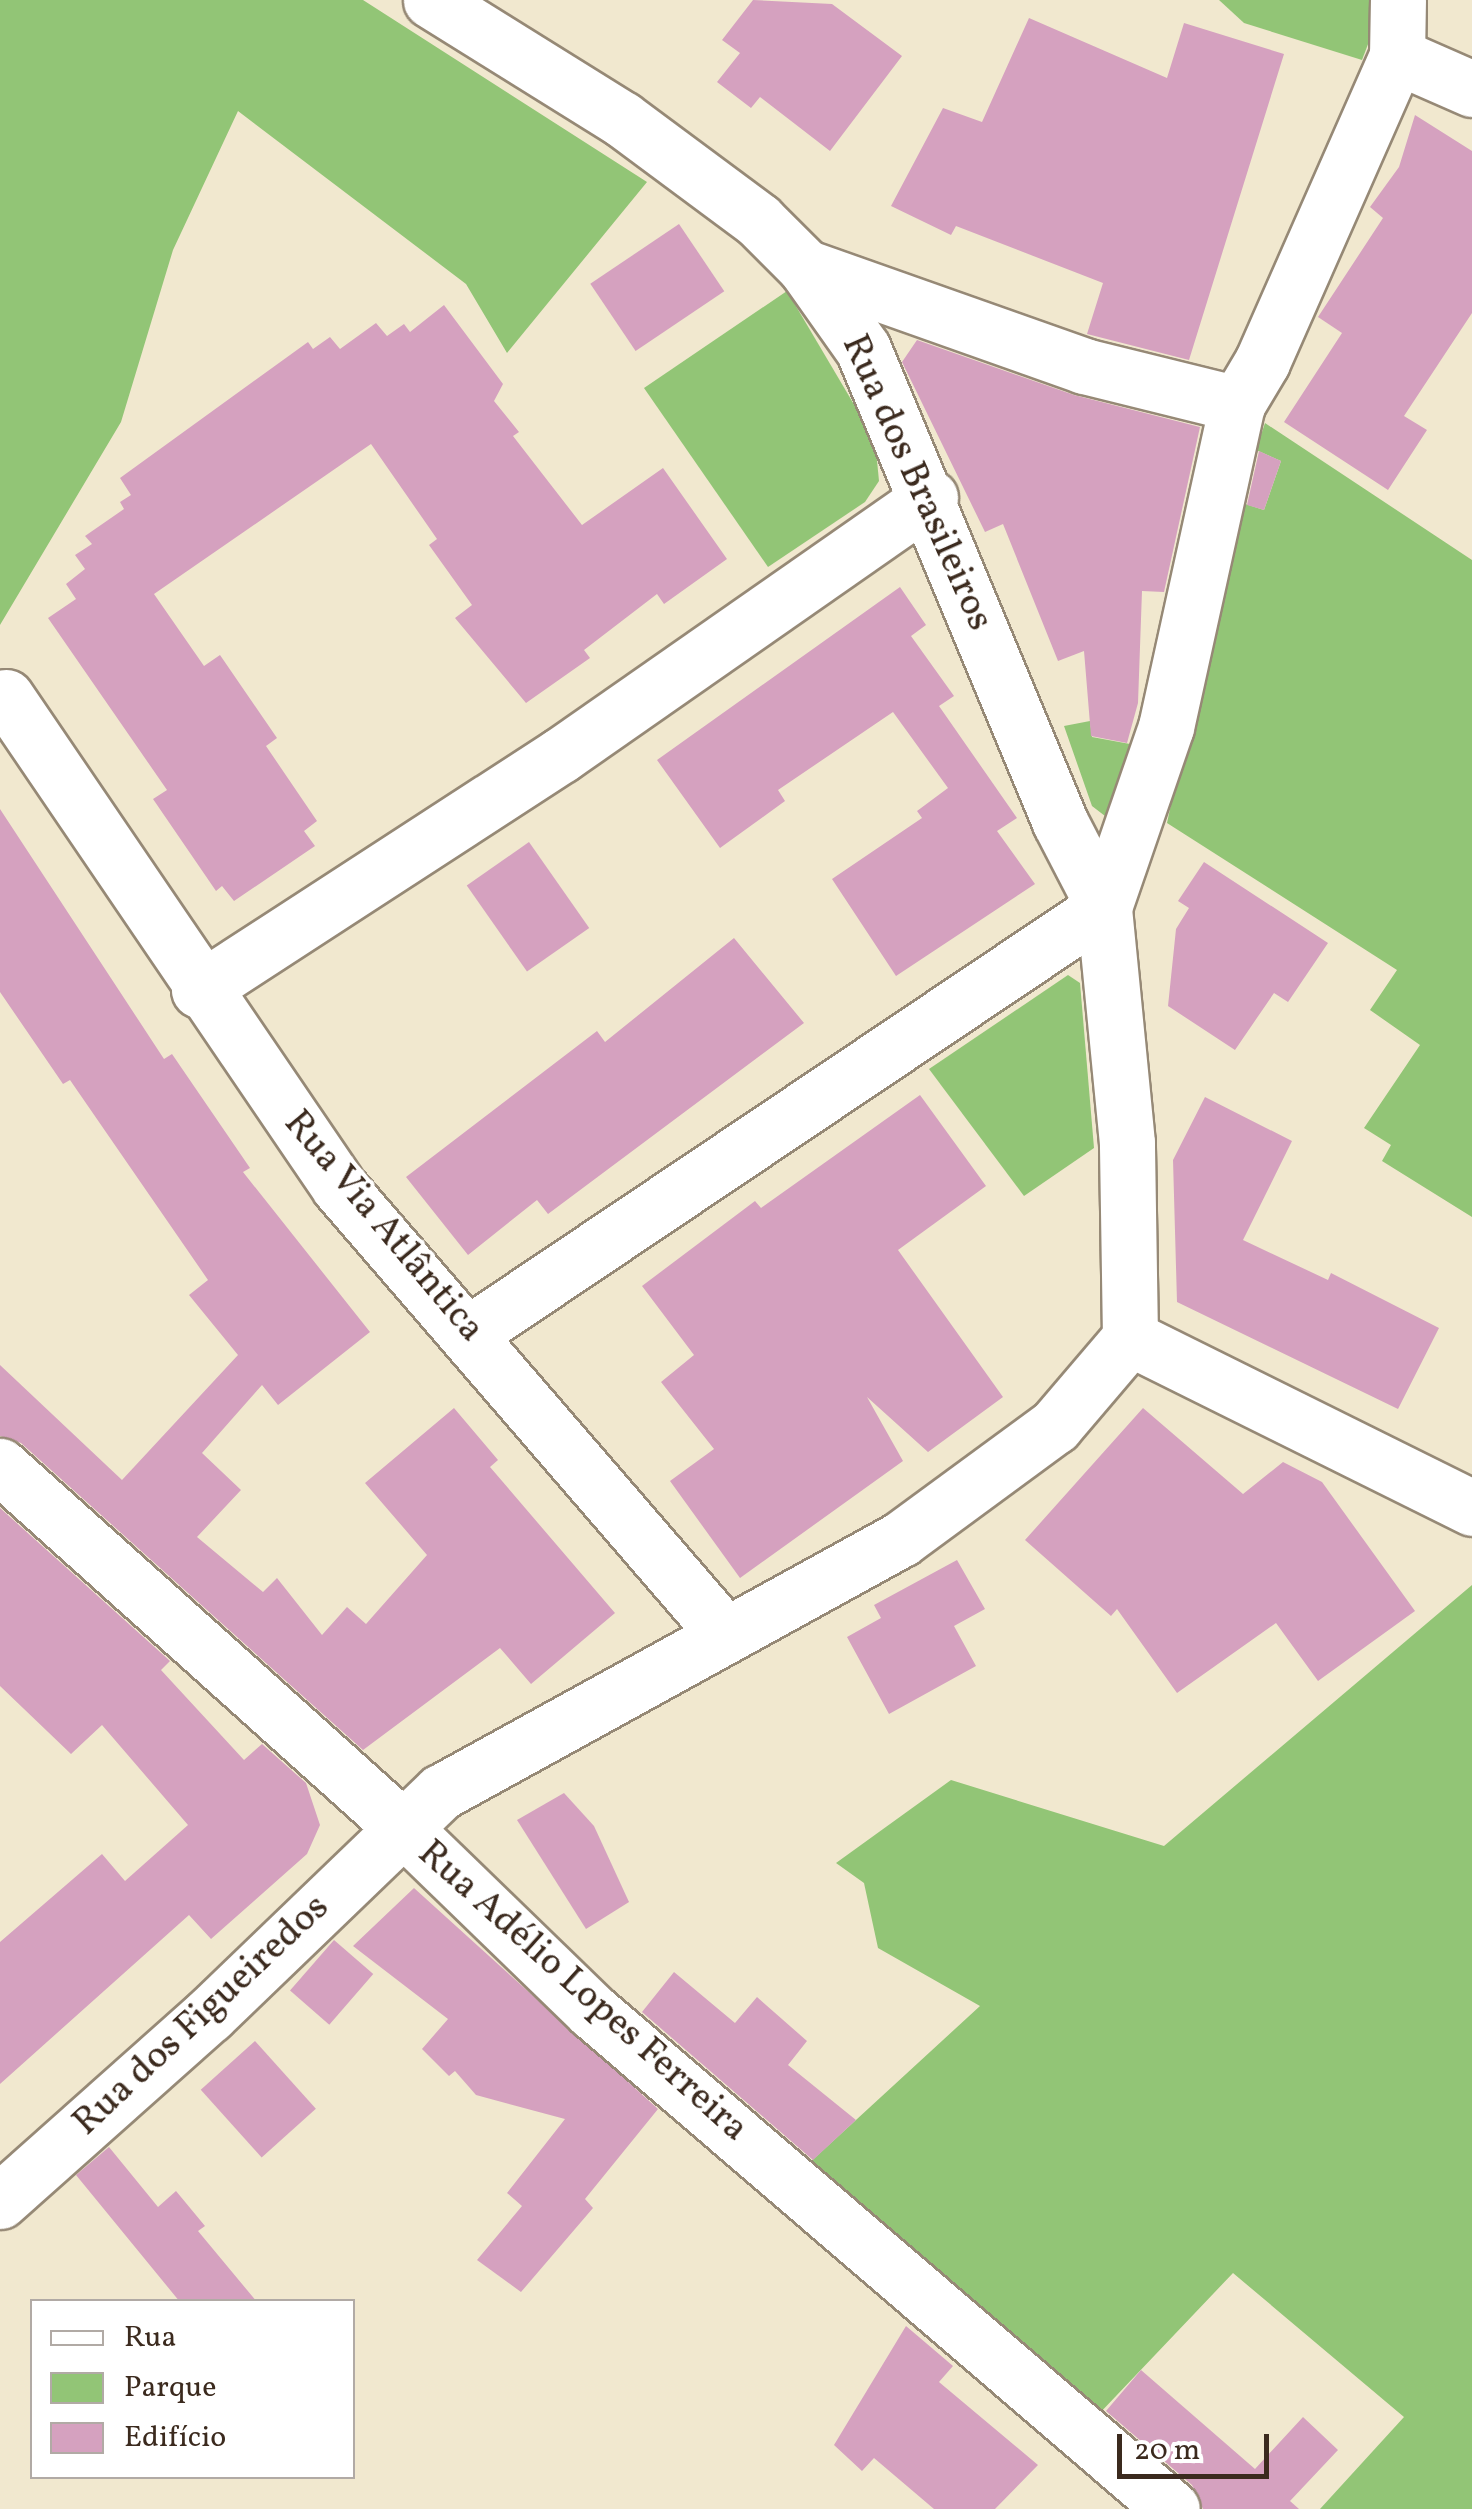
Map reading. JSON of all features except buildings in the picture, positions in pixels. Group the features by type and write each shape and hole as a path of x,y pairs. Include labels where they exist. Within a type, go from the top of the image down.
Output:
{"street":[{"name":"Rua dos Brasileiros","path":"431,0 622,119 758,220 806,267 863,349 930,498 1060,822 1104,908"},
{"path":"1398,0 1397,56 1262,362 1236,404 1166,727 1104,908 1128,1143 1130,1338 1472,1508"},
{"path":"1397,56 1472,89"},
{"path":"806,267 1084,366 1236,404"},
{"path":"199,990 560,754 930,498"},
{"name":"Rua Via Atlântica","path":"6,697 199,990 339,1187 470,1332 724,1633"},
{"path":"470,1332 1104,908"},
{"name":"Rua dos Figueiredos","path":"0,2201 210,2015 441,1792 901,1539 1054,1426 1130,1338"},
{"name":"Rua Adélio Lopes Ferreira","path":"0,1466 402,1827 592,2011 1172,2509"}],"green space":[{"path":"0,0 363,0 647,182 507,353 466,284 238,111 173,250 121,422 0,625"},
{"path":"1219,0 1371,0 1370,39 1362,60 1244,23"},
{"path":"787,291 875,440 879,481 865,502 768,567 644,388"},
{"path":"1265,423 1472,560 1472,1217 1382,1161 1391,1145 1364,1128 1420,1045 1370,1010 1397,970 1167,823 1236,501 1264,510 1281,461 1256,450"},
{"path":"1090,721 1092,737 1130,744 1119,801 1105,816 1092,806 1064,726"},
{"path":"1068,975 1080,983 1094,1148 1024,1196 929,1069"},
{"path":"1472,1585 1472,2509 1320,2509 1404,2417 1233,2273 1097,2416 807,2165 980,2006 878,1948 864,1883 836,1863 951,1780 1164,1846"}]}
